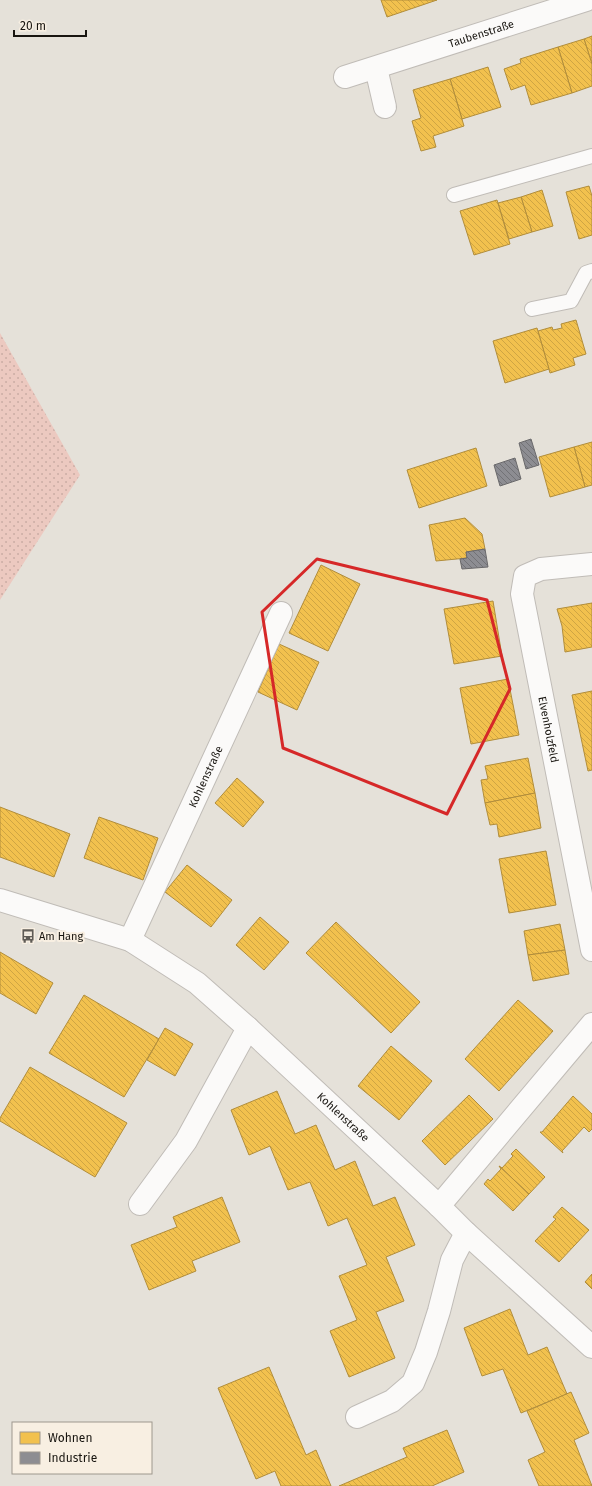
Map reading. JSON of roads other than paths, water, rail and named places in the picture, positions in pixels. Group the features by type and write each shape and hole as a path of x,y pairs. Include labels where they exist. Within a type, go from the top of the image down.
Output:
{"street":[{"name":"Taubenstraße","path":"345,77 586,0"},
{"path":"376,68 385,107"},
{"name":"Elvenholzfeld","path":"592,564 541,569 525,576 522,594 592,950"},
{"name":"Kohlenstraße","path":"130,940 281,613"},
{"name":"Kohlenstraße","path":"0,900 130,940 197,983 248,1028 466,1233 592,1347"},
{"path":"439,1206 592,1024"},
{"path":"140,1204 186,1141 248,1028"},
{"path":"357,1417 392,1401 413,1383 428,1345 452,1260 466,1233"}],"lane":[{"path":"454,195 592,156"},
{"path":"532,309 571,300 586,273 592,271"}],"place":[{"name":"Am Hang","path":"28,936"}]}
